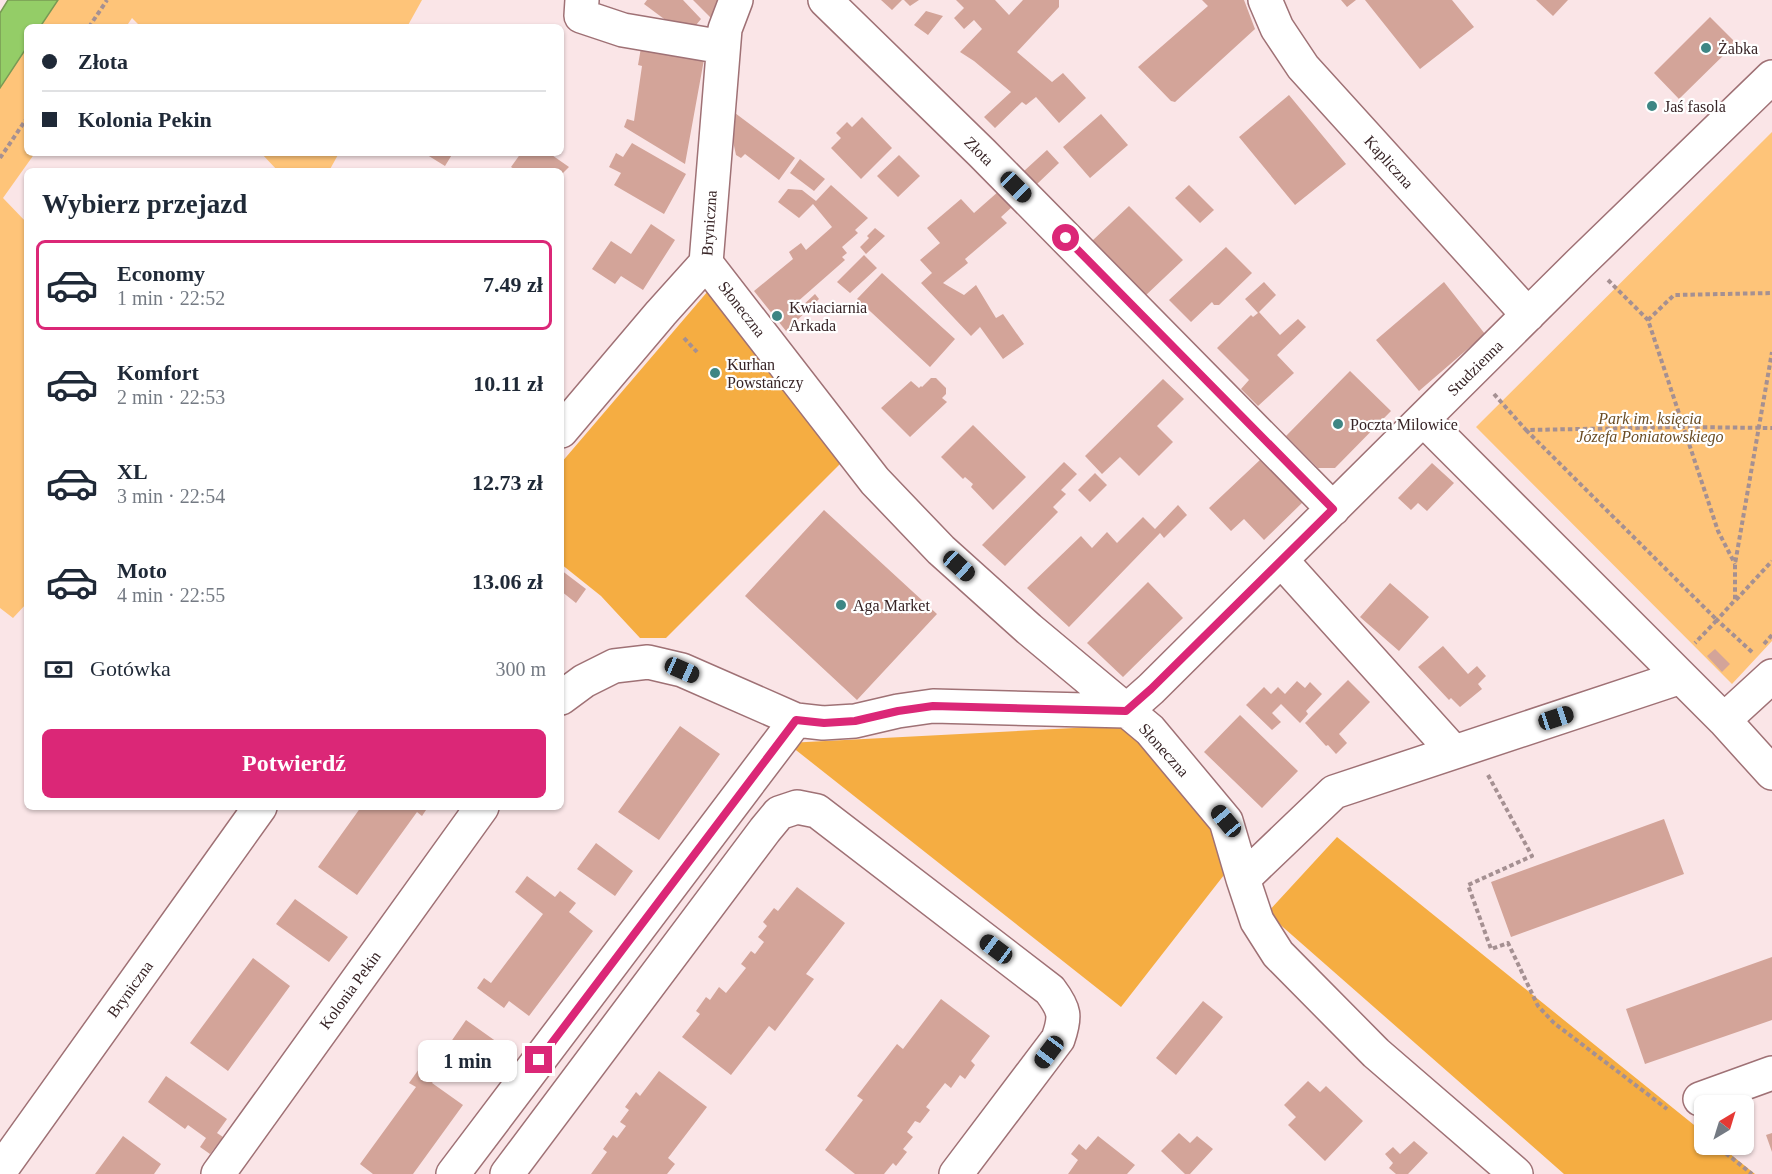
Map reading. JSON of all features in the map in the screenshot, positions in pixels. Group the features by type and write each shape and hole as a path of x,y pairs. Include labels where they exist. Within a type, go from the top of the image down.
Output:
{"street":[{"path":"582,0 581,16 623,30 723,47"},
{"name":"Bryniczna","path":"564,426 706,263 725,29 736,0"},
{"name":"Złota","path":"825,0 991,162 1333,509"},
{"name":"Kapliczna","path":"1265,0 1277,28 1303,67 1528,315"},
{"name":"Studzienna","path":"1126,711 1151,689 1772,77"},
{"name":"Słoneczna","path":"706,263 875,481 941,550 1029,629 1150,730 1226,821 1257,921 1278,954 1376,1053 1516,1174"},
{"path":"1423,419 1724,720 1772,774"},
{"path":"1281,560 1463,748"},
{"path":"564,696 584,681 614,666 648,662 682,670 796,720 824,723 855,721 933,706 1126,711"},
{"path":"1724,720 1763,665"},
{"path":"1243,879 1334,792 1676,672"},
{"path":"453,1174 796,720"},
{"path":"507,1174 765,830 779,813 797,807 817,811 1050,990 1062,1006 1063,1024 1058,1039 956,1174"},
{"name":"Bryniczna","path":"0,1171 258,810"},
{"name":"Kolonia Pekin","path":"218,1174 480,810"},
{"path":"611,965 644,991"},
{"path":"1711,1095 1772,1073"}],"path":[{"path":"91,24 107,0"},
{"path":"0,158 24,122"},
{"path":"1604,275 1648,320 1718,531 1735,564"},
{"path":"1648,320 1674,295 1772,293"},
{"path":"682,336 697,352"},
{"path":"1735,600 1735,564 1772,352"},
{"path":"1490,389 1526,429 1763,665"},
{"path":"1526,429 1772,428"},
{"path":"1676,672 1717,620 1772,561"},
{"path":"1463,748 1532,856 1468,885 1491,950 1508,943 1538,1006 1554,1023 1668,1110"},
{"path":"1728,1155 1752,1174"}],"green space":[{"path":"58,0 422,0 409,24 138,24 132,18 128,24 42,24"},
{"path":"24,52 24,156 33,156 3,198 24,220 24,606 13,618 0,608 0,88"},
{"name":"Park im. księcia Józefa Poniatowskiego","path":"1772,132 1772,641 1732,684 1476,427"},
{"path":"264,156 337,156 331,168 275,168"}],"shaded area":[{"path":"8,0 58,0 42,24 24,24 24,52 0,88 0,13"},
{"path":"708,291 843,461 666,638 640,638 601,596 564,566 564,459"},
{"path":"1132,725 1211,826 1224,875 1121,1007 787,743"},
{"path":"1337,837 1694,1125 1694,1155 1731,1155 1755,1174 1564,1174 1267,913"}],"building":[{"path":"647,0 683,0 701,19 687,36 644,4"},
{"path":"693,0 721,0 712,19"},
{"path":"881,0 902,0 892,10"},
{"path":"904,0 919,0 910,6"},
{"path":"956,0 995,0 1009,15 1023,0 1059,0 1059,7 1017,52 1052,82 1063,73 1086,98 1059,123 1036,97 1026,105 1022,102 995,128 984,117 1011,92 960,52 982,29 974,20 964,29 954,18 964,8"},
{"path":"1202,0 1244,0 1255,29 1175,102 1171,101 1138,67 1208,6"},
{"path":"1341,0 1356,0 1347,7"},
{"path":"1365,0 1452,0 1474,27 1420,69"},
{"path":"1536,0 1568,0 1553,16"},
{"path":"926,11 943,16 928,35 914,25"},
{"path":"1710,17 1736,43 1679,99 1654,73"},
{"path":"642,42 705,54 685,164 624,127 627,119 634,121 642,66 638,65"},
{"path":"1289,95 1346,164 1295,205 1239,137"},
{"path":"735,113 795,158 779,180 745,154 741,158 736,155 733,141"},
{"path":"1101,114 1128,145 1090,178 1063,147"},
{"path":"862,117 892,148 861,179 831,148 841,138 836,133 847,122 852,127"},
{"path":"632,143 686,174 664,214 614,185 621,173 609,167 616,153 623,157"},
{"path":"1047,150 1059,163 1037,184 1024,171"},
{"path":"899,155 920,176 898,197 877,176"},
{"path":"429,156 451,156 445,166"},
{"path":"519,156 553,156 569,167 564,172 564,168 511,167"},
{"path":"800,159 825,179 814,191 790,173"},
{"path":"831,185 868,218 855,230 858,233 842,247 847,253 842,257 845,260 796,303 801,307 815,294 819,299 786,331 754,291 793,259 789,252 801,243 806,250 832,227 813,204 799,218 778,202 788,189 802,190 816,201"},
{"path":"1189,185 1214,210 1200,223 1175,198"},
{"path":"999,191 1013,206 1001,217 1007,223 965,259 968,263 943,283 964,295 976,285 996,318 1003,314 1024,344 1003,359 980,327 971,336 921,283 932,273 920,260 940,243 927,228 961,199 974,213"},
{"path":"1129,206 1183,260 1145,296 1092,241"},
{"path":"651,224 675,240 643,290 621,276 615,284 592,269 611,241 631,254"},
{"path":"875,228 885,236 866,254 860,247"},
{"path":"1226,247 1252,273 1219,305 1214,305 1212,302 1191,322 1169,300"},
{"path":"864,255 877,268 850,293 837,282"},
{"path":"882,273 955,339 930,367 857,299"},
{"path":"1264,282 1276,295 1259,312 1280,335 1298,319 1306,327 1277,355 1294,373 1258,406 1241,389 1249,380 1217,348 1251,315 1253,317 1258,313 1245,299"},
{"path":"1444,282 1485,334 1419,391 1376,340"},
{"name":"Poczta Milowice","path":"1350,371 1391,411 1335,468 1318,468 1286,436"},
{"path":"931,378 936,378 946,388 946,394 942,398 947,402 910,437 881,408 911,381 919,388"},
{"path":"1163,379 1184,399 1157,426 1173,442 1139,476 1120,457 1102,474 1085,456"},
{"path":"973,425 1026,477 993,510 971,487 973,484 965,477 963,479 941,457"},
{"path":"1261,459 1304,501 1264,540 1244,519 1231,531 1209,508"},
{"path":"1064,462 1077,474 1061,490 1066,494 1053,507 1058,512 1005,566 982,545"},
{"path":"1432,463 1454,483 1427,511 1418,503 1411,510 1398,498"},
{"path":"1095,473 1107,485 1090,502 1078,490"},
{"path":"1178,505 1187,515 1164,538 1160,533 1069,627 1027,588 1081,536 1092,548 1107,532 1117,543 1143,517 1155,529"},
{"name":"Aga Market","path":"824,510 937,614 857,700 745,596"},
{"path":"564,572 586,589 576,603 564,593"},
{"path":"1148,582 1183,618 1123,677 1087,643"},
{"path":"1390,583 1429,617 1399,651 1360,617"},
{"path":"1443,646 1468,674 1477,666 1486,676 1478,684 1482,689 1460,707 1451,698 1449,700 1418,667"},
{"path":"1715,649 1730,664 1722,672 1707,656"},
{"path":"1348,680 1370,702 1339,734 1347,743 1336,754 1305,723"},
{"path":"1297,681 1305,688 1310,682 1322,694 1306,711 1308,714 1300,723 1281,704 1272,713 1281,722 1272,730 1246,705 1264,687 1271,694 1278,687 1285,694"},
{"path":"1240,715 1298,771 1262,808 1204,752"},
{"path":"680,726 720,754 659,840 618,812"},
{"path":"359,810 426,810 422,816 417,812 357,895 318,867"},
{"path":"1664,819 1684,874 1511,937 1491,882"},
{"path":"596,843 633,871 615,896 577,869"},
{"path":"527,876 555,897 560,891 576,903 569,912 593,931 529,1016 509,1001 504,1008 477,988 484,978 491,983 543,914 515,892"},
{"path":"797,887 845,923 806,974 814,979 775,1031 769,1026 731,1075 682,1037 700,1014 696,1011 706,997 710,1000 719,987 726,993 746,968 741,964 751,951 755,954 764,942 758,937 767,926 763,922 774,908 778,911"},
{"path":"295,899 348,937 329,962 276,924"},
{"path":"1772,957 1772,1020 1645,1064 1626,1009"},
{"path":"253,958 290,986 228,1071 190,1043"},
{"path":"941,999 990,1036 971,1061 975,1065 965,1079 960,1075 951,1088 945,1083 926,1107 930,1110 920,1123 915,1121 907,1132 913,1137 903,1149 907,1152 896,1166 893,1163 884,1174 855,1174 825,1150 863,1100 857,1096 897,1044 903,1049"},
{"path":"1203,1001 1223,1017 1176,1075 1156,1058"},
{"path":"466,1020 504,1047 486,1073 462,1056 459,1060 448,1052 451,1048 448,1046"},
{"path":"424,1062 439,1073 432,1083 463,1105 413,1174 373,1174 360,1164 416,1087 409,1083"},
{"path":"659,1071 707,1107 668,1158 675,1164 667,1174 591,1174 607,1152 603,1149 613,1135 617,1138 626,1126 620,1122 629,1110 625,1107 636,1092 640,1096"},
{"path":"166,1076 227,1119 217,1133 223,1137 210,1154 200,1147 206,1138 188,1125 185,1129 148,1102"},
{"path":"1308,1081 1320,1092 1326,1086 1363,1121 1325,1161 1288,1125 1296,1117 1284,1105"},
{"path":"1179,1133 1190,1143 1197,1136 1213,1149 1190,1174 1185,1174 1161,1151"},
{"path":"1772,1133 1772,1152 1766,1135"},
{"path":"123,1136 161,1164 154,1174 95,1174"},
{"path":"1098,1136 1135,1165 1127,1174 1068,1174 1078,1160 1071,1154 1079,1144 1086,1150"},
{"path":"1414,1141 1428,1153 1408,1174 1396,1174 1389,1168 1393,1163 1385,1154 1393,1147 1400,1154"}],"place":[{"name":"Żabka","path":"1706,48"},
{"name":"Jaś fasola","path":"1652,106"},
{"name":"Kwiaciarnia Arkada","path":"777,316"},
{"name":"Kurhan Powstańczy","path":"715,373"},
{"name":"Poczta Milowice","path":"1338,424"},
{"name":"Aga Market","path":"841,605"}],"route":[{"path":"539,1060 796,720 824,723 855,721 933,706 1126,711 1333,509 1066,238"}]}
